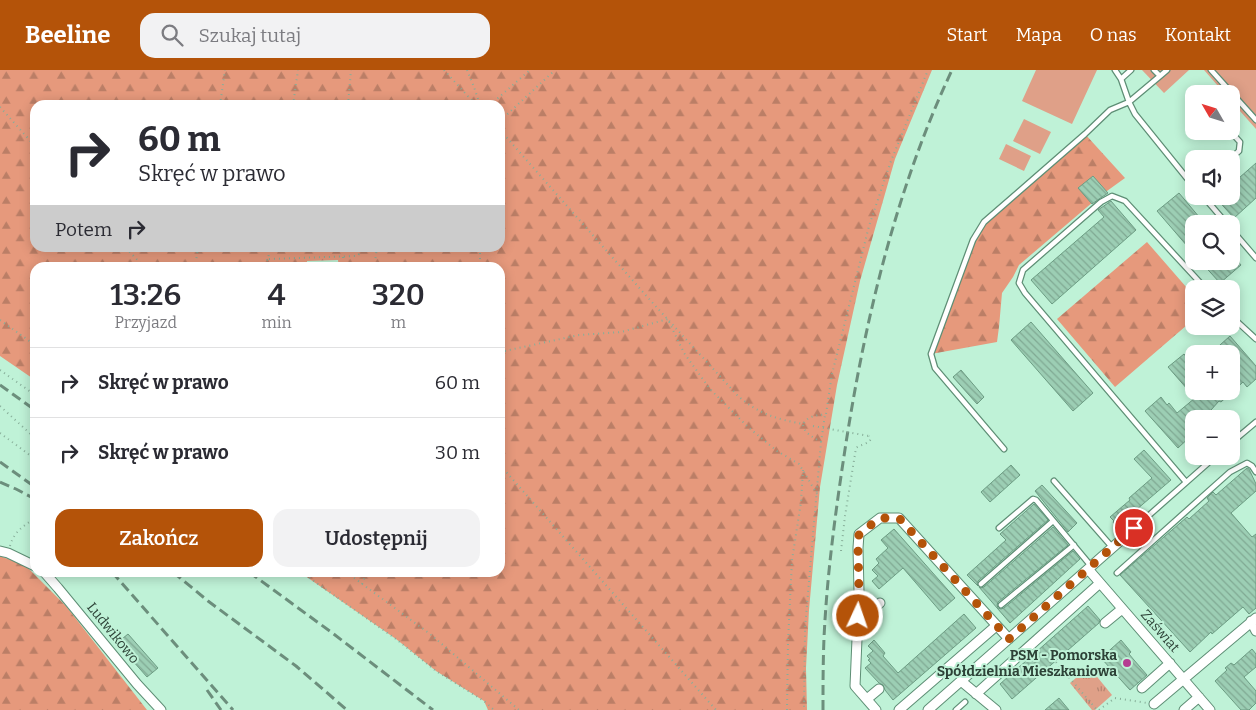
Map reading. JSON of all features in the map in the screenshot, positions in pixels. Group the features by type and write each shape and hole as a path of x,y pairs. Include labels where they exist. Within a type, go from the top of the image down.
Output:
{"street":[{"path":"876,710 855,686 859,592 859,534 880,518 899,518 1009,639"},
{"path":"928,710 1121,540"},
{"path":"4,552 30,564"},
{"name":"Zaświat","path":"1090,567 1100,583 1210,710"},
{"name":"Ludwikowo","path":"48,577 161,710"},
{"path":"976,694 1100,583"},
{"path":"858,616 870,612 880,603"},
{"path":"1105,623 1122,608"},
{"path":"1154,704 1254,620 1256,630"},
{"path":"899,710 996,626"},
{"path":"1142,688 1170,663"},
{"path":"961,682 996,710"},
{"path":"867,699 878,688"},
{"path":"1184,710 1199,697"}],"lane":[{"path":"1115,70 1121,79 1135,114 1185,175"},
{"path":"1121,79 1131,70"},
{"path":"1154,70 1160,76"},
{"path":"1004,449 935,368 931,354 973,240 984,222 1110,110 1129,102 1167,70"},
{"path":"1211,70 1256,120"},
{"path":"1186,482 1025,293 1019,283 1023,270 1101,202 1112,196 1125,201 1198,280"},
{"path":"1210,205 1219,215"},
{"path":"1240,239 1256,258"},
{"path":"1240,324 1256,339"},
{"path":"1240,435 1256,422"},
{"path":"1117,573 1230,472 1247,463 1256,472"},
{"path":"1121,540 1206,465"},
{"path":"1054,481 1112,547"},
{"path":"999,528 1033,500 1036,500 1090,567"},
{"path":"981,584 1054,520"},
{"path":"1001,605 1074,545"},
{"path":"956,710 965,702"}],"path":[{"path":"221,100 225,70"},
{"path":"294,100 298,70"},
{"path":"348,100 351,70"},
{"path":"444,70 471,100"},
{"path":"466,70 478,100"},
{"path":"496,100 530,70"},
{"path":"505,116 556,70"},
{"path":"804,710 805,628 821,442 832,374 869,226 891,161 928,70"},
{"path":"0,107 30,140"},
{"path":"505,136 738,396 750,406 768,416 803,424"},
{"path":"130,252 139,262"},
{"path":"268,262 269,252"},
{"path":"265,262 268,259 357,256 362,252"},
{"path":"342,257 342,262"},
{"path":"0,320 30,341"},
{"path":"505,351 579,335 621,332 668,320"},
{"path":"668,320 684,353 710,389 748,427 777,450 800,464 817,494"},
{"path":"0,370 30,391"},
{"path":"0,406 30,433"},
{"path":"821,442 806,433 803,424 810,417 826,414"},
{"path":"813,426 869,436 871,439 856,448 841,551"},
{"path":"0,433 30,454"},
{"path":"788,710 788,642 792,560 801,502 803,470"},
{"path":"505,471 716,710"},
{"path":"4,552 13,535 30,522"},
{"path":"308,577 396,638 436,671 484,701 494,710"},
{"path":"353,577 430,634 519,710"},
{"path":"362,584 365,577"},
{"path":"1040,644 1098,710 1103,709 1115,698 1154,704"}],"green space":[{"path":"0,70 932,70 895,159 860,281 837,385 820,487 809,610 806,668 807,710 488,710 484,701 436,671 396,639 307,577 505,577 505,262 338,262 338,260 307,262 30,262 30,377 0,356"},
{"path":"1036,70 1097,70 1072,124 1022,101"},
{"path":"1142,70 1189,70 1164,93"},
{"path":"1204,70 1256,70 1256,129 1240,111 1240,85 1217,85"},
{"path":"1024,119 1051,132 1040,154 1013,141"},
{"path":"1085,134 1125,178 1100,196 1019,265 1002,293 997,342 931,354 973,240 984,222"},
{"path":"1006,144 1031,156 1024,171 999,159"},
{"path":"1147,242 1185,286 1185,327 1115,387 1057,319"},
{"path":"0,556 25,565 30,570 30,577 37,577 66,606 147,710 0,710"},
{"path":"1089,667 1112,695 1095,710 1092,710 1070,683"}],"building":[{"path":"1256,163 1256,198 1237,215 1231,215 1222,205 1240,205 1240,177"},
{"path":"1093,176 1108,193 1092,204 1078,188"},
{"path":"1179,193 1185,200 1185,205 1189,205 1197,215 1185,215 1185,244 1157,211"},
{"path":"1111,201 1136,230 1052,304 1031,280 1104,217 1098,210"},
{"path":"1208,270 1235,270 1224,280 1217,280"},
{"path":"1031,322 1093,393 1073,411 1011,340"},
{"path":"1230,336 1238,345 1220,345"},
{"path":"1240,348 1256,366 1256,379 1247,387 1243,382 1240,385"},
{"path":"1185,355 1185,387 1168,367"},
{"path":"961,370 984,397 977,404 953,377"},
{"path":"1161,397 1177,413 1193,400 1223,400 1219,401 1210,410 1185,410 1185,441 1178,448 1145,411"},
{"path":"1144,450 1171,480 1136,510 1138,512 1119,530 1110,517 1152,478 1134,459"},
{"path":"1011,465 1020,475 990,502 981,492"},
{"path":"1247,468 1256,484 1256,491 1231,513 1252,537 1256,534 1256,608 1249,614 1243,607 1212,634 1211,632 1190,652 1120,575 1187,517 1189,519 1209,501 1207,498 1213,492 1216,495"},
{"path":"1042,485 1077,523 1068,532 1035,491"},
{"path":"1034,504 1048,520 978,581 978,586 967,575 1006,540 1000,534"},
{"path":"1053,527 1068,545 998,602 998,608 1004,608 1073,551 1080,559 1010,623 979,587 984,587"},
{"path":"894,529 955,598 940,611 903,568 879,589 872,581 878,576 872,570 879,563 876,559 888,548 881,540"},
{"path":"1088,606 1100,620 1099,623 1012,699 1000,684"},
{"path":"964,614 976,628 893,700 883,685 865,668 871,663 867,656 873,651 868,646 874,640 885,653 883,656 898,673"},
{"path":"128,634 158,668 147,677 117,643"},
{"path":"1121,640 1131,652 1129,654 1147,675 1130,690 1101,658"},
{"path":"1252,649 1256,654 1256,667 1244,677 1256,691 1256,703 1249,710 1241,710 1215,681 1227,670 1225,668 1231,663 1234,665"},
{"path":"1059,698 1069,710 1045,710"}],"railway":[{"path":"823,710 825,614 835,516 863,347 886,252 900,206 932,114 952,70"},
{"path":"0,385 30,406"},
{"path":"0,462 30,483"},
{"path":"0,482 30,496"},
{"path":"116,577 233,710"},
{"path":"179,577 208,601 296,666 347,710"},
{"path":"256,577 433,710"},
{"path":"207,690 221,710"}],"place":[{"name":"PSM - Pomorska Spółdzielnia Mieszkaniowa","path":"1127,663"}],"route":[{"path":"858,616 859,534 880,518 899,518 1009,639 1134,528"}]}
